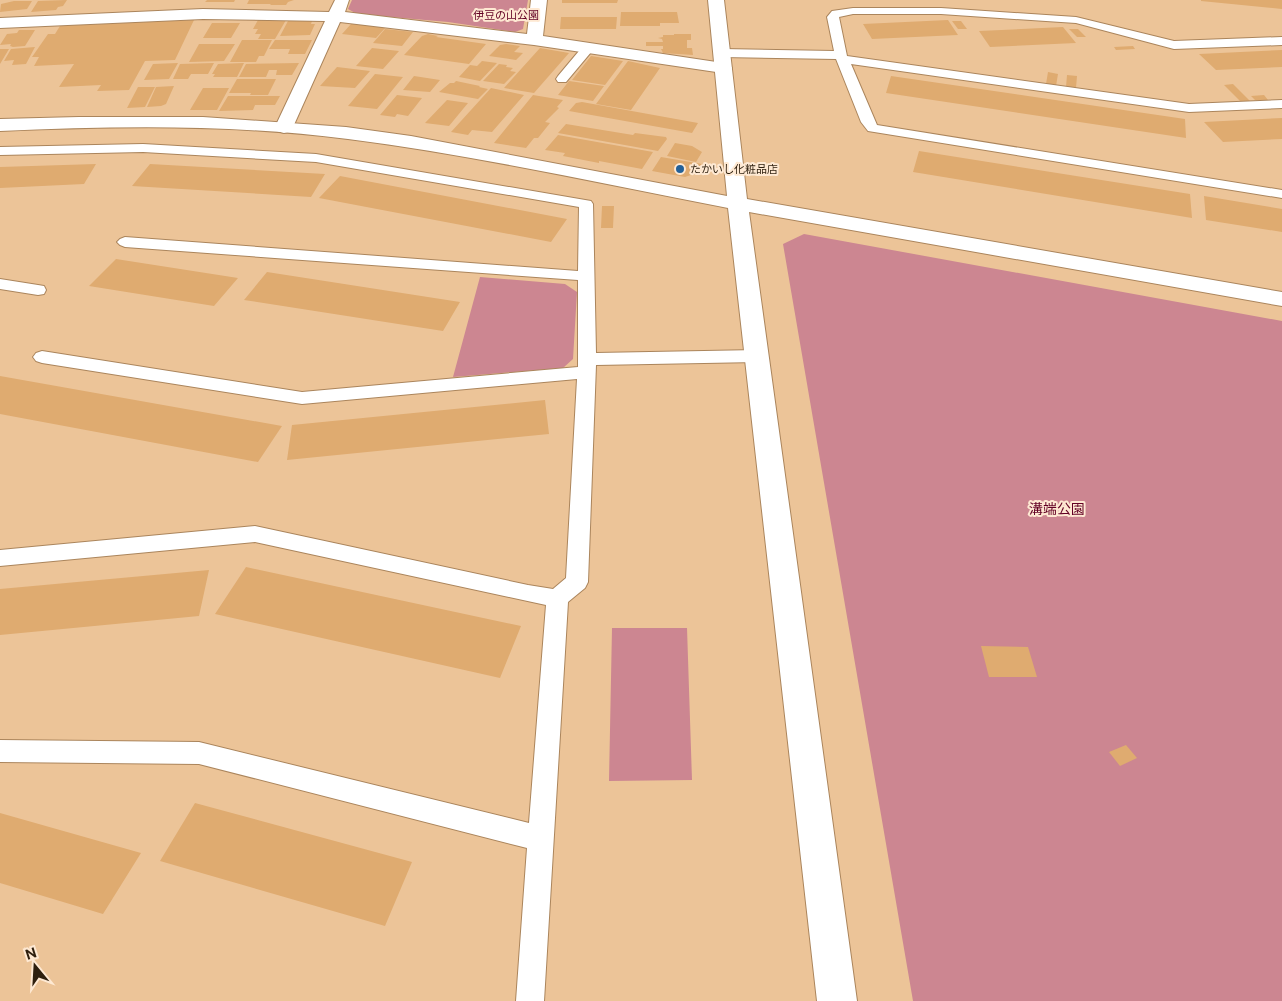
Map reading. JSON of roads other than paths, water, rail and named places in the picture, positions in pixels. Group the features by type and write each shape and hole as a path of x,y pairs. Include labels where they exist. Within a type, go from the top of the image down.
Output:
{"street":[{"path":"284,127 343,0"},
{"path":"534,40 540,0"},
{"path":"716,0 739,204 837,1001"},
{"path":"0,23 69,13 350,17 588,48 723,61"},
{"path":"0,125 140,121 284,127 411,142 739,204 1282,299"}],"lane":[{"path":"1282,40 1174,45 1076,20 941,11 853,11 836,13 833,16 842,57 868,122 873,128 1282,194"},
{"path":"562,79 588,48"},
{"path":"723,61 842,57 1189,108 1282,104"},
{"path":"0,151 143,148 316,158 586,204 587,276 587,366 577,582 557,598 528,594 255,534 0,558"},
{"path":"125,242 587,276"},
{"path":"0,284 38,290"},
{"path":"42,357 302,398 587,366 758,356"},
{"path":"530,1001 557,598"},
{"path":"0,751 199,753 541,839"}],"place":[{"name":"たかいし化粧品店","path":"680,169"}],"park label":[{"name":"伊豆の山公園","path":"506,15"},
{"name":"溝端公園","path":"1057,509"}]}
